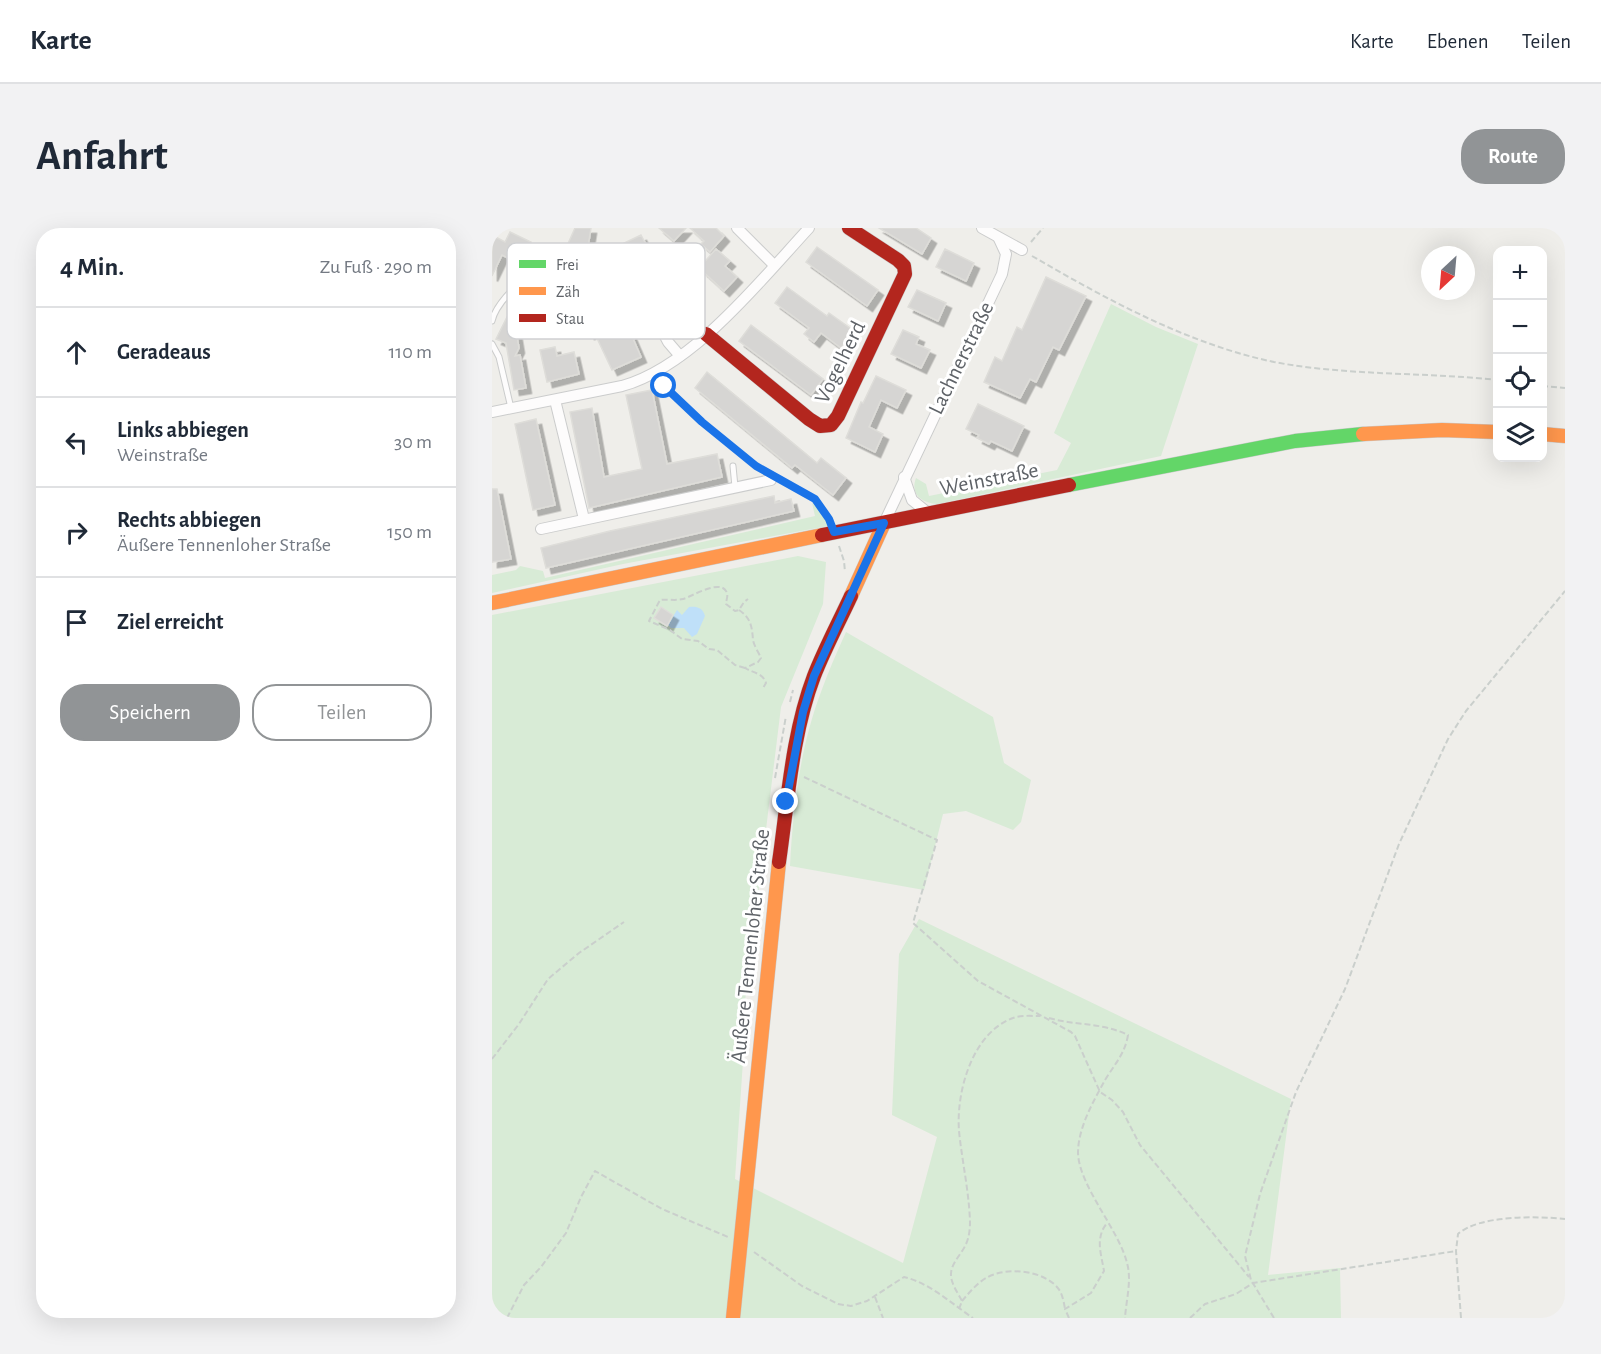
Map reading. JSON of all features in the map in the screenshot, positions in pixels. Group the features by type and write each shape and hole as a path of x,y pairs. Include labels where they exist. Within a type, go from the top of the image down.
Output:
{"street":[{"path":"737,228 774,265"},
{"path":"706,334 737,306 808,228"},
{"name":"Vogelherd","path":"706,334 809,419 820,426 831,425 838,416 905,274 904,266 898,260 849,228"},
{"path":"982,228 1022,250"},
{"name":"Lachnerstraße","path":"884,523 1002,274 1006,254 999,239"},
{"path":"666,339 680,356"},
{"path":"492,412 640,381 680,356 700,339"},
{"path":"555,400 584,519"},
{"name":"Weinstraße","path":"492,603 928,513 1296,441 1374,433 1442,430 1493,432"},
{"path":"1547,434 1565,436"},
{"path":"904,477 912,500 928,513"},
{"path":"541,529 773,478"},
{"name":"Äußere Tennenloher Straße","path":"733,1318 777,875 791,771 803,712 814,676 884,523"}],"lane":[{"path":"492,321 507,297"},
{"path":"492,344 499,357 511,408"},
{"path":"733,466 735,488"}],"path":[{"path":"1022,250 1121,306 1154,321 1232,350 1273,362 1311,368 1493,380"},
{"path":"654,374 702,422 773,478 815,499 829,519 834,532"},
{"path":"1547,386 1565,388"},
{"path":"745,668 758,662 761,658 753,644 753,632 748,617 726,604 727,592 722,587 695,593 683,599 660,600 649,621 670,630 682,639 698,640 709,649 717,650 735,665 757,672 765,680 766,684 763,688"},
{"path":"1274,1318 1251,1280 1245,1256 1263,1183 1296,1092 1345,989 1399,844 1448,739 1466,711 1565,591"},
{"path":"739,610 748,599"},
{"path":"791,771 937,840 913,923 978,981 1066,1028 1075,1036 1100,1092 1112,1100 1123,1112 1140,1145 1251,1280"},
{"path":"492,1059 519,1024 548,979 579,953 624,922"},
{"path":"962,1301 951,1280 951,1271 957,1257 968,1242 970,1225 959,1129 960,1103 965,1078 975,1050 999,1026 1013,1018 1044,1016 1064,1022 1102,1025 1128,1035 1124,1051 1084,1123 1078,1152 1084,1175 1127,1261 1125,1318"},
{"path":"507,1318 524,1284 541,1267 566,1233 580,1197 595,1171 662,1209 740,1243 802,1286 838,1305 851,1306 875,1297 904,1277 928,1287 973,1318"},
{"path":"1461,1318 1456,1251 1458,1234 1478,1224 1531,1217 1565,1219"},
{"path":"1065,1309 1091,1293 1098,1284 1104,1271 1099,1239 1108,1222"},
{"path":"1190,1318 1205,1304 1236,1294 1253,1284 1456,1251"},
{"path":"959,1309 962,1301 974,1287 987,1277 1008,1272 1029,1273 1052,1282 1059,1290 1069,1318"},
{"path":"875,1297 883,1318"}],"green space":[{"path":"1111,304 1156,327 1198,344 1161,456 937,504 926,502 918,497 914,489 916,478 926,484 929,496 1057,470 1071,443 1054,433"},
{"path":"812,503 823,513 828,526 623,564 492,593 492,575 516,570 520,566 543,571 545,578 815,516"},
{"path":"798,556 826,562 823,604 781,707 740,1042 744,1046 735,1179 903,1263 937,1137 892,1115 899,954 919,919 1291,1099 1268,1275 1340,1268 1341,1318 492,1318 492,615"},
{"path":"846,632 993,717 1004,763 1031,780 1021,822 1013,830 966,811 943,814 924,890 790,866 796,800 808,734 824,684"}],"water":[{"path":"689,607 699,608 705,616 697,634 692,637 684,628 671,628 668,625 677,610 682,615"}],"building":[{"path":"575,228 591,228 589,243 568,243"},
{"path":"659,228 686,228 674,241"},
{"path":"690,228 716,228 724,236 710,252 705,248 705,243 702,243 704,241"},
{"path":"879,228 916,228 931,238 922,254"},
{"path":"510,232 531,242 507,243 507,258 502,255 492,276 492,235 505,242"},
{"path":"641,235 645,243 624,243"},
{"path":"817,247 878,290 867,306 806,262"},
{"path":"716,249 730,261 725,266 737,277 724,291 705,274 705,261"},
{"path":"945,249 974,263 966,281 936,267"},
{"path":"1046,277 1086,296 1059,350 1053,347 1036,382 1030,379 1020,398 984,382 995,357 1002,361 1017,327 1022,330"},
{"path":"787,287 827,316 829,313 854,331 841,348 821,333 814,342 804,334 809,328 775,303"},
{"path":"917,290 946,303 938,321 908,307"},
{"path":"507,317 507,339 517,339 519,348 515,356 520,355 526,388 514,390 506,343 496,339"},
{"path":"751,325 823,379 811,395 739,341"},
{"path":"903,330 919,337 916,344 930,350 921,368 891,354"},
{"path":"597,339 633,339 641,357 612,370"},
{"path":"555,347 557,356 574,352 579,374 547,382 540,350"},
{"path":"707,372 817,463 821,458 846,478 833,495 795,465 792,468 695,388"},
{"path":"876,376 906,390 897,408 881,400 869,427 883,434 875,452 846,438 861,402 863,403"},
{"path":"652,390 667,464 717,454 722,477 589,508 570,412 592,408 604,477 642,469 626,395"},
{"path":"978,404 1024,426 1012,451 991,441 989,444 977,438 979,435 966,429"},
{"path":"536,419 555,505 533,510 515,424"},
{"path":"492,489 497,489 511,559 492,562"},
{"path":"774,496 775,503 791,499 794,511 546,568 541,548"},
{"path":"661,607 673,615 667,626 654,618"}],"traffic: fast":[{"path":"1069,485 1295,441 1363,434"}],"traffic: slow":[{"path":"1363,434 1442,430 1493,432"},
{"path":"1547,434 1565,436"},
{"path":"851,596 884,523"},
{"path":"492,603 822,535"},
{"path":"733,1318 779,862"}],"traffic: jam":[{"path":"706,334 809,419 820,426 831,425 838,416 905,274 904,266 898,260 849,228"},
{"path":"822,535 1069,485"},
{"path":"779,862 796,744 807,698 818,666 851,596"}],"route":[{"path":"664,386 702,422 756,466 815,499 829,519 834,532 884,523 814,676 803,712 786,802"}]}
